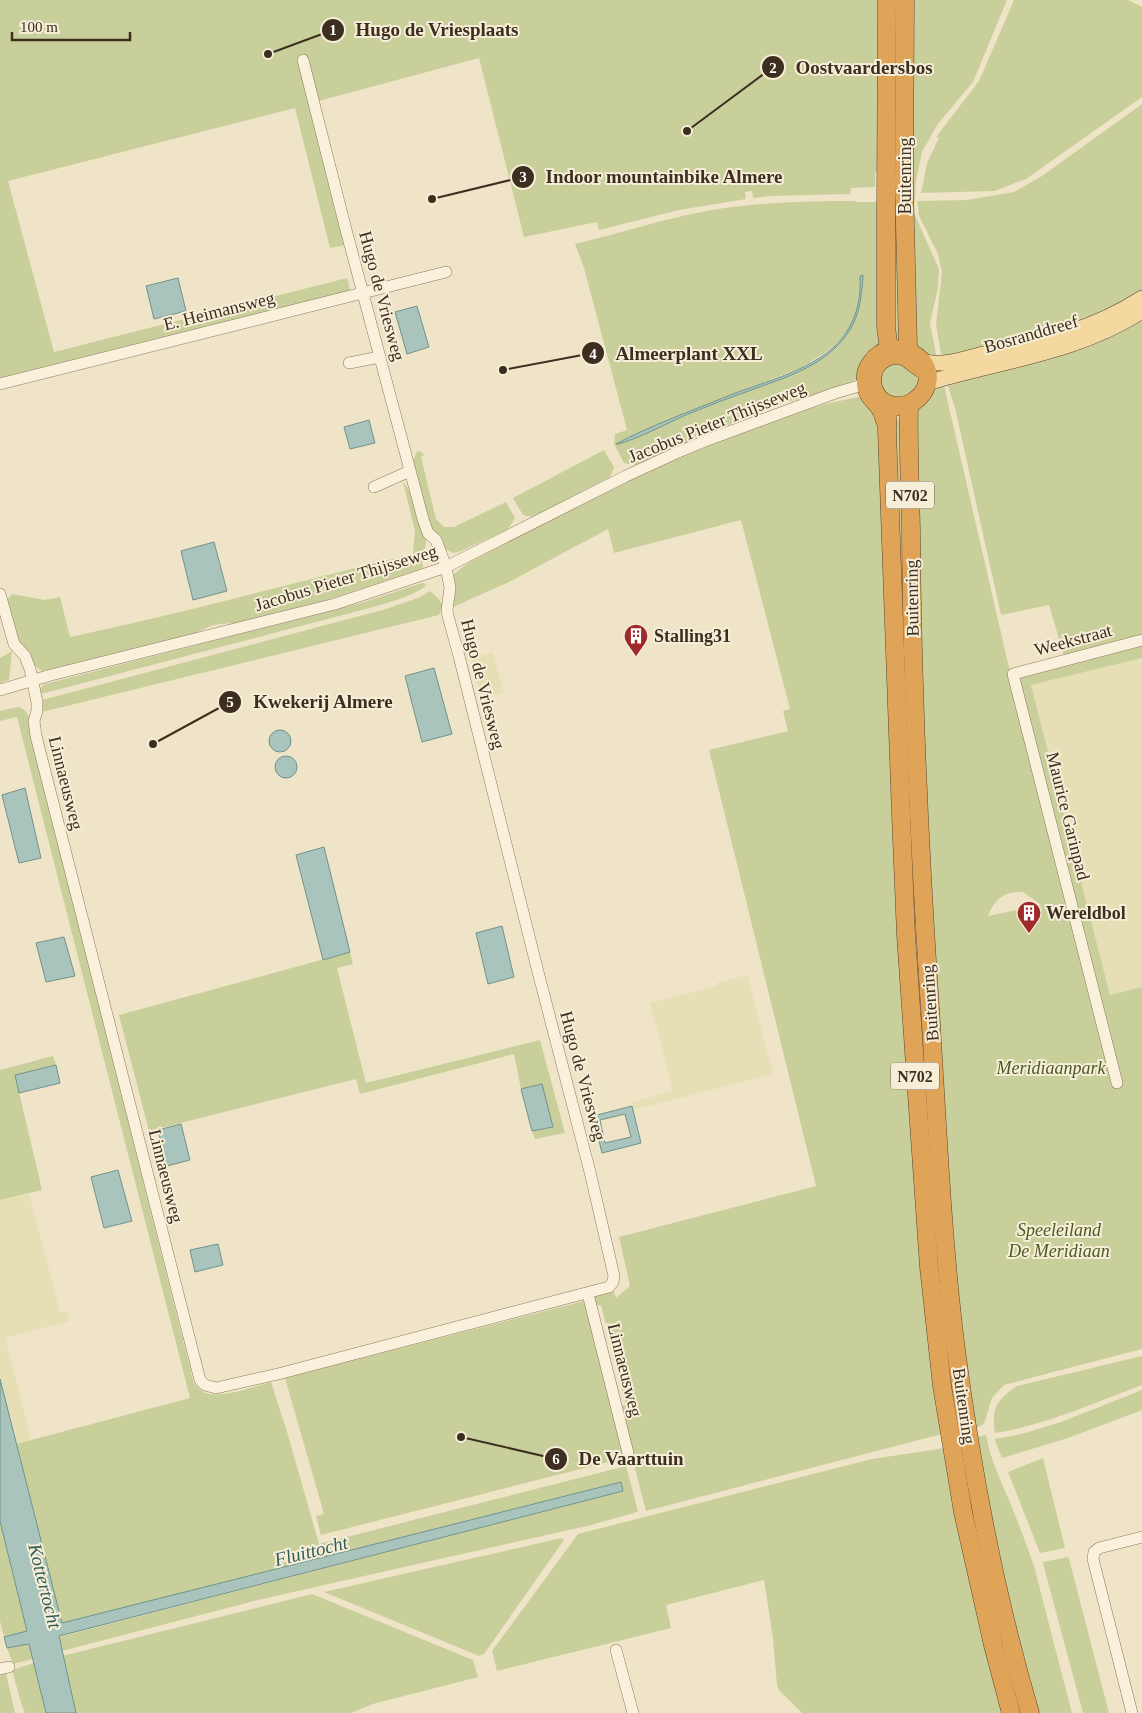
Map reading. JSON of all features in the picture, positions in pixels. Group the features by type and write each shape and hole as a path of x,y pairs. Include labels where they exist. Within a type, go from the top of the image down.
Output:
{"highway":[{"name":"Buitenring","path":"885,353 887,0"},
{"name":"Buitenring","path":"905,0 905,262 908,346 921,366"},
{"path":"875,395 898,406 909,404 921,396 921,366 902,349 885,353"},
{"path":"885,353 904,356 919,368 921,366"},
{"name":"N702","path":"875,395 869,365 874,358 885,353"},
{"name":"Buitenring","path":"875,395 888,412 896,716 906,926 929,1267 942,1386 963,1512 1010,1713"},
{"name":"Buitenring","path":"909,404 911,586 917,781 924,918 947,1259 966,1423 982,1517 1015,1661 1030,1713"}],"main road":[{"name":"Bosranddreef","path":"921,366 941,366 950,362 1052,339 1124,310 1142,298"},
{"name":"Bosranddreef","path":"921,366 1057,349 1125,322 1142,311"}],"street":[{"name":"Hugo de Vriesweg","path":"303,60 423,519 428,533 436,540 446,567 450,588 448,616 614,1273 613,1282 606,1289"},
{"name":"E. Heimansweg","path":"0,384 446,272"},
{"path":"349,363 380,357"},
{"name":"Jacobus Pieter Thijsseweg","path":"0,690 32,680 327,606 376,591 446,567 626,476 710,439 859,386 875,395"},
{"path":"374,487 410,471"},
{"name":"Linnaeusweg","path":"0,594 14,644 28,662 37,702 34,721 38,744 160,1228 200,1380 204,1385 216,1388 278,1374 606,1289"},
{"name":"Weekstraat","path":"1013,674 1142,640"},
{"name":"Maurice Garinpad","path":"1013,674 1117,1084"},
{"name":"Linnaeusweg","path":"588,1294 628,1454"},
{"path":"1132,1713 1093,1559 1094,1552 1099,1548 1142,1537"},
{"path":"616,1650 633,1713"}],"shaded area":[{"path":"493,653 504,693 481,698 471,658"},
{"path":"1142,658 1142,987 1110,995 1031,685"},
{"path":"748,976 773,1074 633,1110 632,1102 673,1091 650,1003 717,986 717,983"},
{"path":"29,1194 60,1312 67,1311 69,1321 5,1338 31,1439 16,1444 0,1379 0,1200"}],"green space":[{"path":"0,0 881,0 879,173 875,172 875,187 851,188 850,194 753,198 752,191 745,192 746,199 679,210 599,230 597,222 524,237 479,58 315,102 347,245 330,248 295,108 8,181 54,352 347,278 350,290 348,293 0,382"},
{"path":"910,0 1007,0 973,82 937,125 922,152 916,180 914,213 939,269 938,288 930,323 937,359 930,360 914,346"},
{"path":"1014,0 1128,0 1142,7 1142,97 1026,179 995,191 921,193 927,163 939,138 936,137 979,81"},
{"path":"1142,104 1142,294 1080,326 942,359 936,325 942,272 938,254 919,216 917,201 967,200 1014,192 1042,176"},
{"path":"799,202 881,202 880,341 860,375 845,385 817,395 754,410 724,428 635,465 624,463 614,444 615,434 627,430 584,268 575,244 673,218 725,208","holes":["860,277 861,302 848,334 834,349 815,363 793,374 705,407 617,445 666,421 800,368 827,351 846,332 853,321 857,309"]},
{"path":"900,203 904,343 890,345 889,204"},
{"path":"1142,320 1142,635 1064,656 1049,605 1001,615 955,408 946,380 1091,344"},
{"path":"899,363 905,365 919,377 916,388 912,392 898,398 886,393 879,380 886,368"},
{"path":"943,381 1010,672 1020,677 1142,643 1142,658 1031,685 1110,995 1142,987 1142,1349 1004,1385 992,1398 984,1424 972,1430 960,1353 933,975 911,417 937,383","holes":["1023,892 1041,905 988,916 993,905 1001,897 1011,893"]},
{"path":"858,397 863,399 879,414 942,1434 646,1511 619,1407 626,1405 601,1305 593,1306 593,1297 613,1289 616,1298 630,1286 619,1237 816,1186 709,750 788,731 783,711 790,709 741,520 614,553 608,529 509,582 453,607 454,574 468,563 636,476 768,422 825,404"},
{"path":"905,419 905,605 896,605 892,420"},
{"path":"604,450 614,467 610,477 532,517 523,515 513,498"},
{"path":"417,451 422,452 424,455 421,457 436,519 444,527 454,527 506,502 515,518 508,529 461,551 453,553 445,549 431,528 412,464"},
{"path":"403,482 414,499 425,531 426,541 422,560 423,568 317,603 236,624 213,626 193,636 42,671 27,657 17,639 7,600 12,594 45,600 60,597 70,637 156,618 413,554 415,531"},
{"path":"422,583 426,585 414,593 377,606 41,694 39,692 39,689 45,684 364,602"},
{"path":"430,591 439,599 443,606 439,615 42,712 42,700 386,609 420,597"},
{"path":"12,651 9,680 0,683 0,658"},
{"path":"18,707 24,710 29,717 29,727 194,1384 203,1392 217,1394 237,1392 271,1382 319,1544 626,1466 638,1511 587,1526 262,1599 62,1651 59,1637 623,1491 621,1482 62,1623 16,1444 190,1398 17,717 0,721 0,711"},
{"path":"350,952 353,964 337,968 366,1083 540,1040 565,1133 535,1139 532,1131 553,1127 541,1084 521,1089 514,1054 360,1094 356,1079 149,1131 119,1015"},
{"path":"53,1056 56,1065 15,1075 42,1190 0,1200 0,1070"},
{"path":"584,1301 587,1306 624,1458 321,1535 316,1516 324,1514 285,1378"},
{"path":"1142,1356 1142,1385 1033,1425 995,1433 994,1417 997,1405 1005,1395 1017,1386"},
{"path":"1142,1390 1142,1410 1068,1438 1002,1458 995,1439 1022,1434 1061,1422"},
{"path":"986,1435 990,1452 1034,1566 1072,1713 1033,1713 973,1437"},
{"path":"945,1448 1003,1713 802,1713 779,1690 777,1685 773,1638 764,1580 666,1605 671,1628 497,1671 492,1651 578,1534 872,1459"},
{"path":"1043,1458 1065,1548 1040,1553 1008,1472"},
{"path":"0,1521 28,1631 4,1637 0,1621"},
{"path":"562,1538 564,1540 484,1654 479,1656 324,1592"},
{"path":"1068,1557 1109,1713 1083,1713 1045,1571 1043,1562"},
{"path":"312,1594 473,1660 478,1677 373,1704 351,1713 76,1713 62,1656"},
{"path":"25,1643 29,1644 33,1659 13,1664 7,1648"},
{"path":"34,1663 46,1713 25,1713 12,1670"},
{"path":"6,1673 15,1713 0,1713 0,1675"}],"water":[{"path":"863,275 857,315 849,332 835,348 817,362 786,377 616,444 728,396 790,373 819,358 843,337 852,323 859,300 860,276"},
{"path":"178,278 186,311 154,319 146,286"},
{"path":"417,306 429,347 407,354 395,312"},
{"path":"369,420 375,443 350,449 344,427"},
{"path":"214,542 227,591 193,600 181,551"},
{"path":"434,668 452,734 422,742 405,676"},
{"path":"280,730 288,733 291,741 288,749 280,752 272,749 269,741 272,733"},
{"path":"286,756 294,759 297,767 294,775 286,778 278,775 275,767 278,759"},
{"path":"25,788 41,858 19,863 2,795"},
{"path":"324,847 350,952 323,960 296,855"},
{"path":"502,926 514,977 488,984 476,933"},
{"path":"64,937 75,976 46,982 36,943"},
{"path":"56,1065 60,1083 19,1093 15,1075"},
{"path":"542,1084 553,1127 532,1131 521,1089"},
{"path":"632,1106 641,1143 602,1153 593,1116","holes":["625,1114 631,1137 605,1143 600,1120"]},
{"path":"181,1124 190,1160 167,1166 158,1130"},
{"path":"118,1170 132,1221 104,1228 91,1177"},
{"path":"218,1244 223,1265 195,1272 190,1250"},
{"name":"Kottertocht","path":"0,1379 62,1623 621,1482 623,1491 59,1636 76,1713 46,1713 29,1644 7,1648 4,1637 27,1631 0,1521"}],"place":[{"name":"Hugo de Vriesplaats","path":"268,54"},
{"name":"Oostvaardersbos","path":"687,131"},
{"name":"Indoor mountainbike Almere","path":"432,199"},
{"name":"Almeerplant XXL","path":"503,370"},
{"name":"Stalling31","path":"636,657"},
{"name":"Kwekerij Almere","path":"153,744"},
{"name":"Wereldbol","path":"1029,934"},
{"name":"De Vaarttuin","path":"461,1437"}],"park label":[{"name":"Meridiaanpark","path":"1051,1068"},
{"name":"Speeleiland De Meridiaan","path":"1059,1240"}],"water label":[{"name":"Fluittocht","path":"311,1551"}]}
